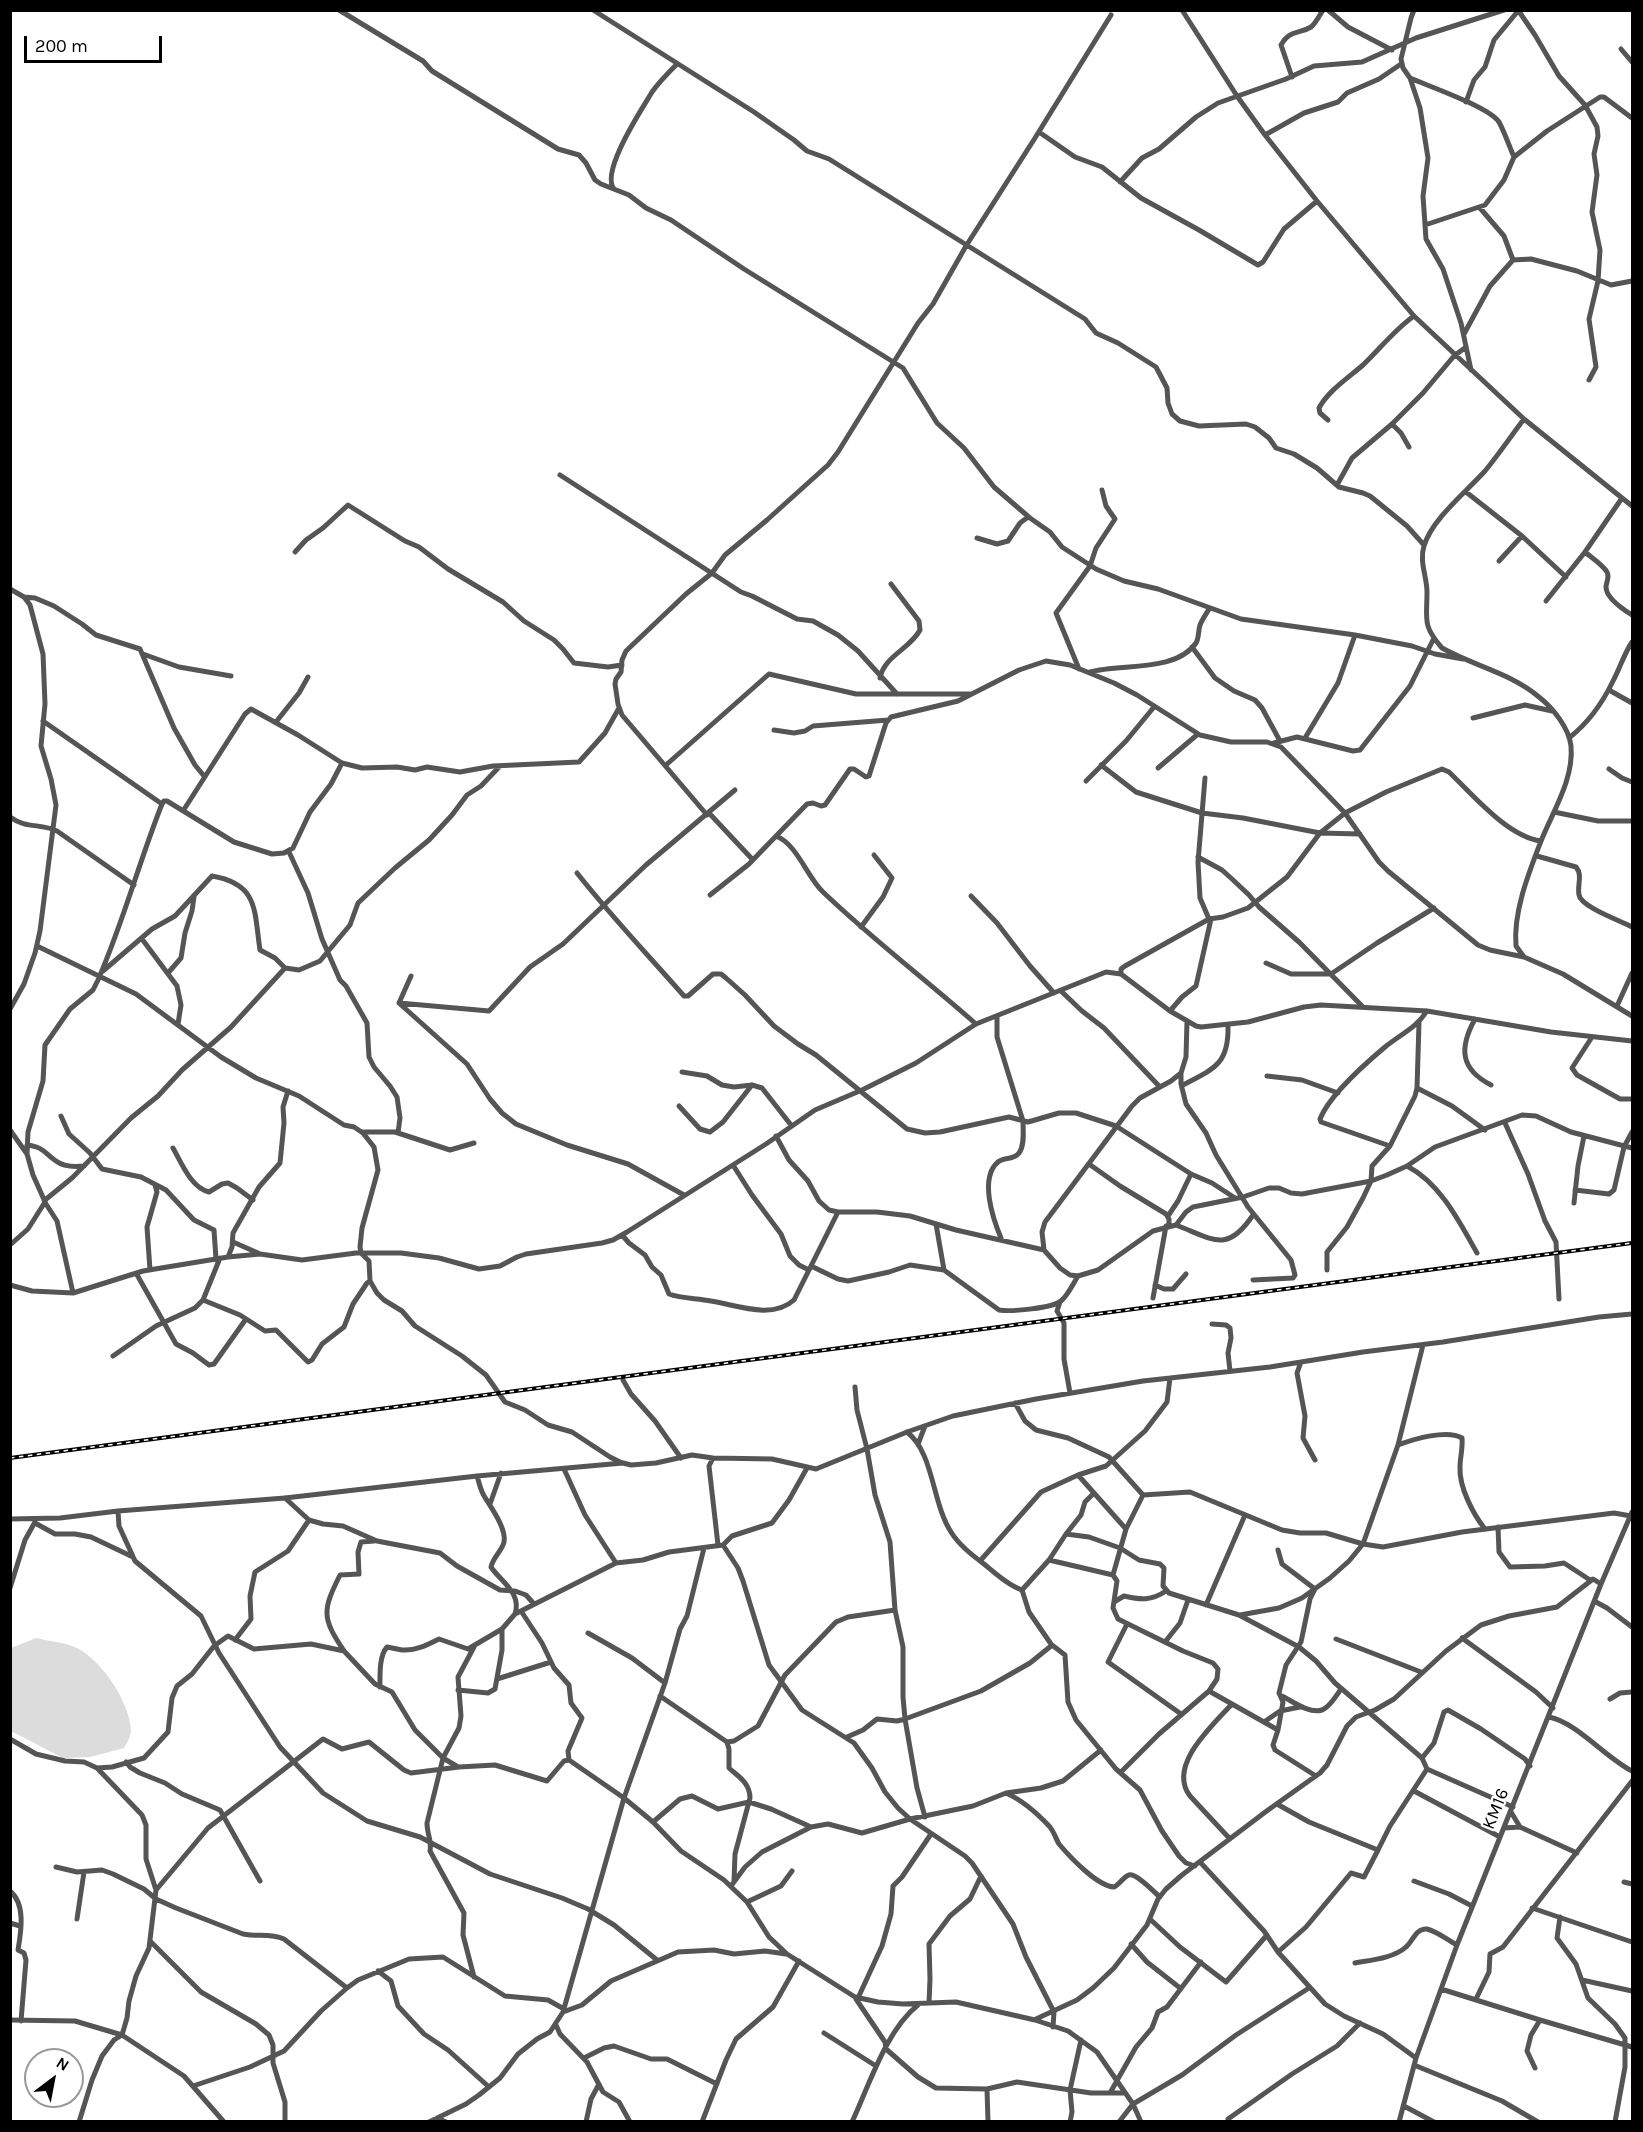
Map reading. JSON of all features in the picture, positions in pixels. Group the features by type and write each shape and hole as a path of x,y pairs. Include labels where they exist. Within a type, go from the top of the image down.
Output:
{"street":[{"path":"339,10 507,118 560,150 579,155 597,182 629,195 646,208 671,220 893,362 907,373 937,423 964,448 994,487 1028,517 1050,532 1062,547 1090,566 1124,581 1158,589 1241,619 1355,635 1463,659"},
{"path":"593,10 754,112 807,151 829,159 1085,319 1096,333 1148,360 1162,377 1172,414 1179,421 1199,426 1246,424 1255,427 1269,438 1276,448 1294,454 1317,468 1337,485 1370,496 1407,526 1424,545"},
{"path":"1182,10 1265,135 1317,201 1414,316 1454,356 1524,419 1632,506"},
{"path":"1292,77 1281,45 1291,33 1314,25 1325,10 1348,27 1392,50"},
{"path":"1414,10 1401,64 1410,78 1421,111 1428,158 1423,190 1425,239 1442,266 1458,315 1472,371"},
{"path":"1120,182 1142,158 1159,149 1207,109 1292,77 1314,66 1335,63 1356,64 1405,43 1504,10"},
{"path":"1466,102 1474,80 1485,67 1494,40 1518,11 1559,76 1585,105 1595,122 1598,131 1594,154 1597,175 1592,212 1600,249 1598,281 1588,319 1596,367 1590,380"},
{"path":"753,860 708,814 622,714 615,684 626,651 711,573 725,555 828,465 918,323 933,304 966,246 1111,15"},
{"path":"1621,49 1632,62"},
{"path":"615,190 610,181 623,143 653,92 676,64"},
{"path":"1265,135 1304,113 1338,102 1347,93 1379,79 1401,64"},
{"path":"1410,78 1466,102 1498,121 1514,157"},
{"path":"1425,225 1480,208 1494,195 1514,157 1546,131 1601,96 1632,118"},
{"path":"1039,132 1075,157 1102,167 1141,198 1258,266 1284,229 1317,201"},
{"path":"1480,208 1504,236 1511,249 1513,260"},
{"path":"1463,336 1490,286 1513,260 1531,259 1582,273 1611,285 1632,281"},
{"path":"1328,420 1320,413 1319,408 1326,397 1414,316"},
{"path":"1337,485 1352,458 1392,424 1423,393 1454,356 1466,347"},
{"path":"1524,419 1466,492 1440,519 1424,545 1422,555 1427,589 1426,620 1434,638 1442,648 1524,686 1552,711 1569,738 1570,765 1563,790 1541,841 1518,917 1516,946 1524,957"},
{"path":"1392,424 1401,433 1409,447"},
{"path":"560,475 741,592 797,619 813,621 838,635 858,651 880,678 897,694"},
{"path":"1079,669 1056,613 1090,566 1096,548 1115,519 1106,506 1102,490"},
{"path":"1466,492 1522,536 1566,577"},
{"path":"1546,601 1585,552 1622,498"},
{"path":"295,552 348,505 405,541 419,547 448,569 503,602 524,621 559,645 574,663 608,667 622,665"},
{"path":"977,537 990,542 1004,543 1010,539 1020,523 1028,517"},
{"path":"1499,561 1522,536"},
{"path":"1585,552 1607,572 1608,593 1622,609 1632,615"},
{"path":"880,678 887,661 909,644 920,630 920,621 891,584"},
{"path":"10,589 24,597 30,605 43,654 41,751 56,798 46,897 37,946 24,984 10,1009"},
{"path":"24,597 48,603 82,624 93,634 139,648 174,728 195,765 204,776"},
{"path":"1088,672 1103,668 1162,664 1173,660 1197,641 1201,624 1209,609"},
{"path":"1305,738 1338,683 1355,635"},
{"path":"774,730 794,734 813,726 888,720 895,715 945,705 974,694 1037,662 1056,662 1088,672 1137,695 1198,734 1231,742 1277,742 1297,737 1353,751 1360,750 1410,686 1434,638"},
{"path":"1569,738 1588,720 1609,690 1632,642"},
{"path":"1192,647 1215,678 1234,691 1256,700 1277,742 1345,813 1388,872 1478,945 1490,951 1524,957 1563,975 1632,1016"},
{"path":"143,654 179,667 231,676"},
{"path":"666,765 769,674 856,694 974,694"},
{"path":"276,722 299,693 308,677"},
{"path":"1609,690 1632,703"},
{"path":"1473,718 1525,705 1544,705"},
{"path":"1086,781 1126,741 1154,707"},
{"path":"183,811 248,710 251,709 342,763 363,768 398,767 416,770 427,767 460,772 543,762 563,764 579,762 605,733 620,708"},
{"path":"710,895 753,860 807,804 825,805 850,770 854,769 866,777 869,776 888,720"},
{"path":"43,721 162,804"},
{"path":"1158,768 1198,734"},
{"path":"73,1293 57,1221 45,1201 27,1154 28,1132 43,1081 45,1045 70,1009 93,990 101,974 162,804 167,801 234,843 272,854 289,852 310,812 331,784 342,763"},
{"path":"1101,765 1136,792 1202,813 1243,818 1320,833 1360,834"},
{"path":"101,974 152,929 175,916 212,876 224,879 245,890 251,897 260,950 275,958 285,968 299,970 321,961 350,925 358,903 429,840 467,795 481,786 500,766"},
{"path":"1121,974 1121,969 1125,966 1210,919 1236,913 1256,903 1287,877 1320,833 1345,813 1386,792 1442,769 1449,772 1512,830 1525,838 1541,841"},
{"path":"1609,769 1632,782"},
{"path":"1170,1011 1182,997 1196,987 1210,919 1200,898 1198,857 1205,778"},
{"path":"399,1003 489,1011 530,968 563,944 645,865 735,790"},
{"path":"1554,812 1598,821 1632,820"},
{"path":"10,816 24,825 52,828 134,885"},
{"path":"776,836 789,844 820,890 976,1024"},
{"path":"289,852 308,893 317,925 340,980 346,986 367,1023 367,1048 374,1067 396,1097 400,1118 398,1133"},
{"path":"861,927 884,897 892,878 874,855"},
{"path":"1537,856 1576,867 1580,873 1579,898 1594,909 1632,927"},
{"path":"1198,857 1227,874 1363,1007"},
{"path":"577,873 602,905 666,973 684,996 688,996 713,974 721,975 745,995 774,1026 816,1055 875,1102 897,1123 915,1132 953,1130 1008,1116 1033,1122 1069,1112 1116,1126 1191,1174 1194,1173 1235,1198"},
{"path":"971,896 997,923 1054,993"},
{"path":"168,973 181,958 194,897"},
{"path":"1266,963 1291,974 1331,974 1434,908"},
{"path":"142,939 177,986 181,999 178,1024"},
{"path":"37,946 101,974 136,994 208,1047 256,1078 288,1091 344,1125 361,1132 369,1139 374,1147 378,1170 360,1241 361,1253 369,1261 370,1281 377,1293 402,1311 415,1326 462,1356 486,1375 505,1402 519,1407 549,1425 572,1432 623,1463"},
{"path":"10,1245 28,1229 45,1201 84,1166 131,1118 158,1096 173,1078 231,1027 285,968"},
{"path":"10,1285 32,1291 73,1293 150,1270 260,1254 302,1260 361,1253 402,1253 439,1258 471,1268 489,1268 500,1266 526,1254 614,1240 815,1110 924,1059 976,1024 1106,972 1121,974 1170,1011 1201,1027 1228,1026 1313,1005 1363,1007 1427,1011 1551,1032 1632,1041 1632,1047"},
{"path":"1617,1006 1632,973"},
{"path":"399,1003 411,976"},
{"path":"1061,991 1104,1028 1162,1085 1182,1084 1218,1065 1227,1048 1228,1026"},
{"path":"399,1003 467,1064 490,1099 516,1124 567,1145 628,1164 684,1195"},
{"path":"1390,1146 1321,1122 1320,1119 1338,1093 1385,1047 1419,1023 1427,1011"},
{"path":"997,1016 997,1037 1023,1121 1023,1143 1019,1153 995,1164 989,1181 988,1192 1001,1238"},
{"path":"1475,1019 1469,1029 1465,1047 1467,1064 1472,1072 1491,1085"},
{"path":"1187,1021 1186,1058 1181,1073 1186,1104 1203,1128 1216,1155 1253,1215 1288,1257 1295,1275 1293,1278 1253,1280"},
{"path":"1327,1270 1327,1252 1347,1227 1369,1188 1372,1166 1390,1146 1408,1113 1417,1088 1419,1023"},
{"path":"1592,1037 1572,1068 1577,1075 1620,1099 1632,1099"},
{"path":"682,1072 707,1076 722,1085 734,1087 752,1085 762,1088 791,1125"},
{"path":"1044,1250 1042,1232 1045,1222 1116,1126 1140,1098 1181,1073"},
{"path":"1267,1076 1302,1080 1338,1093"},
{"path":"679,1106 700,1129 710,1132 723,1122 752,1085"},
{"path":"1417,1088 1452,1106 1485,1130"},
{"path":"228,1257 233,1242 233,1233 262,1183 280,1163 284,1123 283,1107 288,1091"},
{"path":"1176,1225 1193,1207 1243,1197 1269,1188 1302,1194 1371,1181 1407,1166 1435,1147 1522,1115 1536,1116 1584,1136 1632,1148"},
{"path":"61,1116 69,1134 102,1169 133,1175 169,1192 195,1221 214,1230 218,1259 203,1300 191,1311 165,1322 113,1356"},
{"path":"1505,1123 1528,1174 1547,1226 1556,1242 1559,1299"},
{"path":"10,1130 27,1154"},
{"path":"361,1132 398,1133 450,1149 474,1143"},
{"path":"1575,1190 1609,1194 1614,1190 1624,1147 1632,1132"},
{"path":"1574,1203 1584,1136"},
{"path":"776,1137 789,1160 808,1181 823,1207 838,1212 893,1214 1001,1238 1044,1250 1060,1268 1070,1275 1078,1276 1098,1270 1153,1231 1167,1226 1176,1225 1223,1241 1237,1236 1253,1215"},
{"path":"27,1146 44,1149 61,1163 74,1167 84,1166"},
{"path":"173,1148 202,1190 209,1192 222,1184 231,1184 253,1200"},
{"path":"1089,1164 1119,1186 1168,1216"},
{"path":"733,1165 746,1187 781,1234 790,1256 799,1265 848,1281 910,1265 944,1270 999,1310 1046,1306 1060,1302"},
{"path":"1407,1166 1426,1178 1437,1190 1477,1253"},
{"path":"1154,1298 1168,1216 1191,1174"},
{"path":"150,1270 147,1227 157,1192 156,1185"},
{"path":"622,1234 629,1243 645,1255 652,1268 661,1275 669,1294 723,1303 752,1311 788,1306 794,1300 838,1212"},
{"path":"936,1224 944,1270"},
{"path":"233,1242 260,1254"},
{"path":"136,1273 176,1344 212,1365 246,1319"},
{"path":"1155,1285 1161,1289 1173,1289 1186,1274"},
{"path":"1070,1394 1064,1359 1064,1323 1057,1311 1060,1302 1078,1276"},
{"path":"203,1300 246,1319 265,1331 276,1330 304,1360 310,1361 322,1344 345,1327 353,1304 370,1281"},
{"path":"10,1519 37,1520 118,1511 285,1498 501,1473 623,1463 642,1464 692,1455 713,1458 772,1459 816,1468 925,1426 968,1413 1016,1403 1170,1378 1301,1362 1632,1314"},
{"path":"1212,1324 1226,1325 1230,1328 1231,1340 1228,1353 1230,1371"},
{"path":"1239,1615 1279,1608 1296,1601 1315,1589 1349,1561 1363,1544 1398,1445 1423,1345"},
{"path":"1301,1362 1296,1372 1305,1416 1303,1438 1315,1461"},
{"path":"980,1561 1041,1492 1078,1475 1106,1466 1145,1431 1164,1408 1170,1394 1170,1378"},
{"path":"623,1380 631,1395 655,1421 681,1458"},
{"path":"855,1387 857,1410 875,1495 890,1542 895,1610 903,1647 905,1719 917,1788 925,1817"},
{"path":"1016,1403 1025,1421 1036,1430 1068,1438 1113,1460 1143,1495"},
{"path":"918,1444 925,1426"},
{"path":"907,1432 918,1444 939,1508 949,1529 968,1551 995,1573 1022,1590 1029,1612 1052,1645 1065,1655 1071,1712 1120,1772 1140,1790 1162,1831 1179,1856 1186,1863 1197,1864 1267,1935 1278,1952 1309,1988 1335,2011 1383,2034 1415,2062 1502,2101 1538,2121"},
{"path":"1398,1445 1431,1436 1454,1435 1462,1438 1459,1469 1462,1485 1475,1515 1485,1529"},
{"path":"701,1456 709,1466 720,1545 738,1568 766,1658 804,1712 847,1737 866,1759 891,1800 910,1819 965,1856 981,1876 1009,1916 1026,1957 1054,2012 1053,2026"},
{"path":"709,1466 713,1458"},
{"path":"380,1687 380,1670 387,1647 399,1650 415,1649 425,1647 439,1639 466,1649 474,1647 502,1629 518,1613 616,1563 651,1558 669,1552 720,1545 732,1536 772,1523 789,1500 807,1467"},
{"path":"564,1469 585,1515 616,1563"},
{"path":"490,1504 501,1473"},
{"path":"1078,1475 1126,1529"},
{"path":"477,1476 482,1492 504,1534 504,1541 491,1567 506,1582 518,1613 542,1643 559,1675 568,1684 571,1703 582,1718 567,1751 569,1760 624,1798 653,1822 681,1851 733,1884 769,1936 787,1954 857,1998 885,2042 886,2049 918,2077 936,2088 987,2089 1017,2082 1070,2090 1125,2093"},
{"path":"1143,1495 1190,1492 1282,1530 1326,1533 1363,1544 1383,1547 1498,1527 1614,1513 1632,1514"},
{"path":"1022,1590 1039,1574 1082,1515 1085,1502 1093,1494"},
{"path":"1113,1575 1126,1529 1143,1495"},
{"path":"285,1498 309,1520 343,1526 377,1541 440,1553 457,1566 500,1590 526,1595 534,1604"},
{"path":"118,1511 119,1526 137,1564 201,1616 214,1646 280,1747 323,1792 367,1821 420,1837 490,1874 562,1898 591,1911 614,1925 657,1960"},
{"name":"KM16","path":"1399,2121 1415,2062 1457,1945 1602,1584 1629,1527 1632,1514"},
{"path":"1206,1605 1245,1515"},
{"path":"37,1520 55,1534 91,1537 133,1557"},
{"path":"10,1588 26,1540 37,1520"},
{"path":"235,1640 251,1618 250,1596 255,1572 288,1551 309,1520"},
{"path":"1498,1527 1499,1552 1510,1567 1564,1563 1590,1580"},
{"path":"1066,1534 1089,1537 1120,1548 1139,1560 1162,1565 1164,1569 1163,1586 1166,1591 1239,1615 1299,1647 1316,1661 1341,1689 1422,1758 1427,1769 1512,1809 1520,1827"},
{"path":"344,1652 327,1622 327,1608 340,1575 359,1574 358,1552 361,1542 377,1541"},
{"path":"429,2121 466,2104 500,2078 518,2054 550,2032 563,2011 624,1798 687,1616 704,1548"},
{"path":"1278,1550 1282,1564 1315,1589"},
{"path":"1049,1560 1113,1575 1117,1581 1114,1602 1115,1617 1216,1665 1219,1674 1209,1691 1181,1714 1120,1772"},
{"path":"1035,2020 1089,1992 1114,1968 1150,1920 1160,1897 1174,1881 1316,1776 1327,1764 1350,1722 1394,1699 1421,1672 1481,1625 1498,1618 1557,1607 1590,1580 1596,1579 1602,1584"},
{"path":"1315,1589 1310,1599 1299,1647 1286,1665 1280,1695 1283,1702 1273,1745 1275,1750 1316,1776"},
{"path":"1114,1602 1124,1596 1151,1599 1166,1591"},
{"path":"1165,1642 1180,1623 1188,1600"},
{"path":"1596,1602 1632,1627"},
{"path":"727,1742 734,1741 758,1726 785,1675 836,1622 848,1617 895,1610"},
{"path":"1127,1624 1108,1662 1181,1714"},
{"path":"458,1690 490,1692 496,1687 502,1650 502,1629"},
{"path":"588,1633 632,1658 665,1683"},
{"path":"97,1768 112,1767 144,1758 169,1728 171,1698 175,1689 192,1674 214,1646 228,1636 254,1649 311,1644 344,1652 370,1680 396,1696 415,1730 443,1758 459,1767"},
{"path":"1462,1638 1536,1692 1553,1708"},
{"path":"1336,1639 1421,1672"},
{"path":"847,1737 863,1730 877,1719 897,1721 905,1719 981,1691 1030,1663 1052,1645"},
{"path":"474,1647 458,1677 461,1716 459,1728 443,1758 427,1833 432,1842 430,1851 432,1857 446,1878 465,1916 463,1935 474,1977"},
{"path":"497,1679 552,1662"},
{"path":"1264,1722 1280,1711 1302,1707 1322,1710 1341,1689"},
{"path":"1209,1691 1278,1730"},
{"path":"1610,1699 1620,1693 1632,1692"},
{"path":"1280,1695 1302,1707"},
{"path":"660,1696 727,1742 728,1765 746,1783 750,1793 735,1854 733,1884"},
{"path":"1230,1839 1184,1789 1182,1780 1194,1748 1231,1705"},
{"path":"1422,1758 1431,1748 1444,1712 1448,1710 1525,1759 1530,1766"},
{"path":"1550,1717 1557,1718 1632,1771"},
{"path":"10,1739 36,1754 65,1761 84,1762 97,1768 145,1821 146,1859 156,1890 150,1941 147,1954 136,1976 128,2018 122,2035 114,2040 102,2056 79,2121"},
{"path":"156,1890 200,1835 323,1739 342,1749 369,1742 408,1772 495,1765 547,1780 564,1761 569,1760"},
{"path":"733,1884 745,1867 762,1852 811,1827 828,1824 862,1833 910,1819 973,1806 1006,1793 1032,1790 1063,1781 1101,1750"},
{"path":"126,1762 129,1767 140,1773 220,1810 260,1881"},
{"path":"1278,1952 1314,1918 1351,1873 1365,1877 1395,1817 1427,1769"},
{"path":"1476,2000 1489,1972 1490,1954 1503,1947 1632,1781"},
{"path":"1022,1800 1032,1790"},
{"path":"1414,1791 1500,1838"},
{"path":"1006,1793 1022,1800 1051,1828 1066,1851 1101,1883 1114,1887 1131,1875 1160,1897"},
{"path":"653,1822 675,1803 688,1796 696,1797 718,1809 749,1803 771,1809 811,1827"},
{"path":"1277,1804 1309,1822 1378,1850"},
{"path":"1504,1828 1520,1827 1577,1853"},
{"path":"420,1837 427,1833"},
{"path":"857,1998 882,1946 891,1914 893,1886 902,1877 931,1834"},
{"path":"56,1866 73,1872 106,1871 144,1889 156,1899 243,1934 269,1935 284,1939 347,1988"},
{"path":"747,1902 781,1886 792,1871"},
{"path":"77,1918 84,1872"},
{"path":"928,2003 929,1944 950,1916 969,1899 981,1876"},
{"path":"1414,1881 1449,1894 1472,1906"},
{"path":"1624,1882 1632,1884"},
{"path":"10,1891 20,1905 18,1950 24,1953 26,1960 21,2021"},
{"path":"1532,1908 1632,1942"},
{"path":"1560,1917 1557,1938 1576,1964 1588,1998 1615,2024 1629,2046 1615,2121"},
{"path":"1150,1920 1180,1947 1226,1982 1267,1935"},
{"path":"10,1923 20,1926"},
{"path":"1355,1963 1398,1952 1406,1948 1419,1931 1425,1929 1457,1945"},
{"path":"765,1951 769,1936"},
{"path":"150,1941 201,1992 266,2032 273,2045 273,2063 285,2102 285,2121"},
{"path":"1131,1944 1147,1962 1180,1988"},
{"path":"563,2011 582,2005 611,1981 678,1952 714,1950 734,1953 765,1951 787,1954"},
{"path":"193,2086 274,2057 288,2048 321,2011 347,1988 378,1971 409,1959 437,1957 452,1962 505,1996 548,2000 563,2011"},
{"path":"702,2121 736,2040 779,1999 799,1961"},
{"path":"1110,2093 1136,2047 1152,2028 1158,2012 1167,2007 1201,1962"},
{"path":"378,1971 391,1981 398,2006 424,2034 448,2050 489,2087"},
{"path":"1582,1980 1632,1991"},
{"path":"1119,2121 1133,2104 1188,2071 1236,2035 1309,1988"},
{"path":"1441,1989 1629,2046"},
{"path":"857,1998 918,2005 956,2002 1035,2020 1068,2031 1097,2052 1133,2104 1141,2121"},
{"path":"852,2121 876,2066 903,2020 918,2005"},
{"path":"10,2020 80,2022 122,2035 170,2066 193,2086 224,2121"},
{"path":"1535,2068 1527,2051 1531,2035 1540,2020"},
{"path":"1228,2119 1337,2046 1360,2023"},
{"path":"556,2025 560,2034 591,2067 603,2092 619,2102 630,2121"},
{"path":"550,2032 560,2034"},
{"path":"824,2033 876,2066"},
{"path":"1070,2121 1072,2116 1070,2090 1082,2040"},
{"path":"584,2058 604,2048 614,2046 651,2059 667,2059 717,2084"},
{"path":"586,2121 591,2099 599,2084"},
{"path":"987,2089 988,2121"},
{"path":"1404,2106 1434,2121"},
{"path":"437,2118 446,2121"}],"shaded area":[{"path":"36,1638 63,1643 83,1651 112,1681 129,1719 131,1733 124,1748 90,1757 63,1758 11,1731 11,1648"}],"railway":[{"path":"10,1458 1632,1243"}]}
